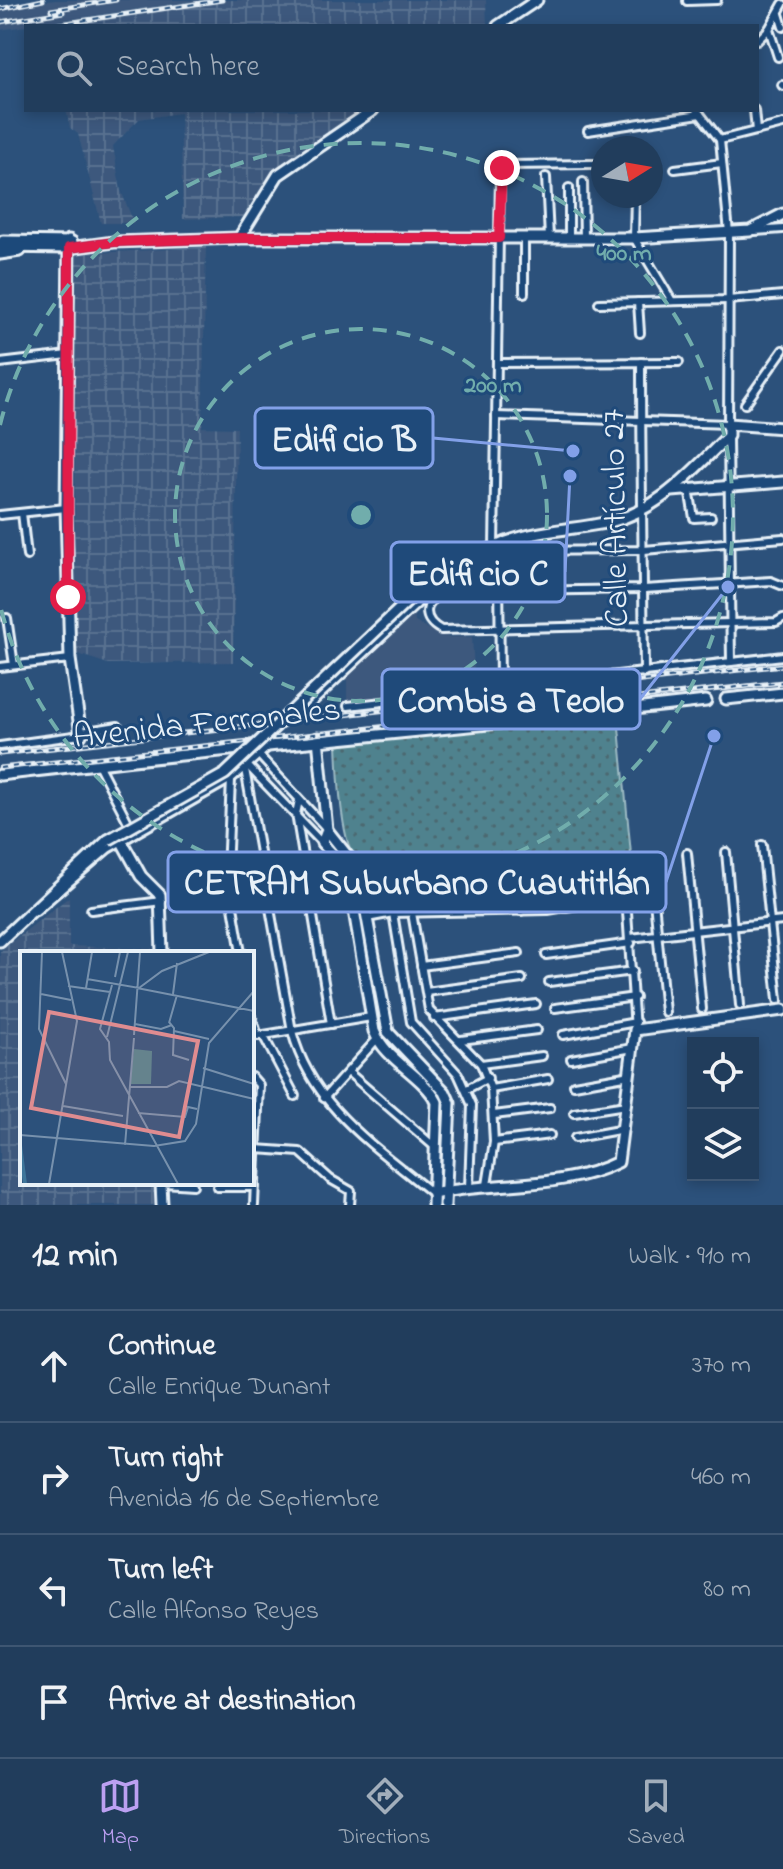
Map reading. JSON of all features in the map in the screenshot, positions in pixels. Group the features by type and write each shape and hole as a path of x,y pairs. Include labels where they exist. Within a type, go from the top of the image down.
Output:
{"main road":[{"path":"501,24 537,0"},
{"path":"239,238 278,175 370,112"},
{"path":"0,247 239,238 634,238 750,231 783,214"},
{"path":"0,238 31,244"},
{"path":"0,254 31,244"},
{"path":"72,244 66,508 70,659 75,710 81,733"},
{"path":"0,941 108,840 141,819 210,785 269,740 410,599 494,547 544,530 610,522 639,510 672,491 728,436 728,424 783,428"},
{"path":"672,491 783,482"},
{"path":"726,699 783,693"},
{"name":"Avenida Ferronales","path":"0,775 248,746 269,740 524,722 706,701"},
{"path":"318,738 327,830 322,843 346,871 377,1039 437,1102 433,1200"},
{"path":"327,830 356,862 388,1032 450,1103 445,1205"},
{"path":"121,840 137,871 157,890 162,901 162,951"},
{"path":"433,1200 446,1191 552,1180 618,1162 635,1026 781,1005"},
{"path":"415,1077 423,1069"}],"street":[{"path":"687,1 717,0"},
{"path":"759,39 769,29 783,4"},
{"path":"779,14 783,27"},
{"path":"769,29 778,57"},
{"path":"496,416 728,424 729,233 720,140 698,112 588,131"},
{"path":"754,112 756,131"},
{"path":"720,140 783,124"},
{"path":"675,169 722,163"},
{"path":"494,547 502,168 591,164"},
{"path":"546,177 549,238"},
{"path":"583,182 584,239"},
{"path":"569,188 569,239"},
{"path":"635,208 634,238 672,301"},
{"path":"750,231 783,229"},
{"path":"524,238 524,293"},
{"path":"599,303 728,300 783,295"},
{"path":"638,302 640,333"},
{"path":"745,404 783,350"},
{"path":"0,363 68,355"},
{"name":"Calle Artículo 27","path":"641,362 639,510 644,550 644,673"},
{"path":"497,363 679,362"},
{"path":"728,436 726,485 731,662"},
{"path":"689,489 694,518 711,517"},
{"path":"0,515 66,508"},
{"path":"22,513 27,556"},
{"path":"500,689 499,590 502,555 509,551 644,550 730,545 783,538"},
{"path":"783,586 771,581 644,589 445,592 429,601 426,611 428,621 441,630 730,624 776,622 783,618"},
{"path":"299,715 417,604 421,593"},
{"path":"7,618 14,665"},
{"path":"348,706 783,656"},
{"path":"0,667 70,659"},
{"path":"0,746 118,726"},
{"path":"29,914 42,909 121,840 231,779 259,755 269,740"},
{"path":"248,746 327,830"},
{"path":"228,748 322,843"},
{"path":"98,764 127,820"},
{"path":"246,768 292,1031 303,1066 324,1098 343,1119 433,1200"},
{"path":"231,779 226,858 241,951"},
{"path":"299,800 296,814 331,1024"},
{"path":"762,845 781,1005"},
{"path":"726,852 740,1005"},
{"path":"687,853 702,1009"},
{"path":"650,860 665,1012"},
{"path":"441,885 520,883 631,869"},
{"path":"229,886 266,878"},
{"path":"520,883 521,911"},
{"path":"356,921 393,913 548,910 621,896 627,899 635,1026 563,1035"},
{"path":"91,910 162,901"},
{"path":"393,913 410,1019 467,1089 474,1123 469,1187"},
{"path":"412,913 426,992 434,1018 461,1040 481,1064 488,1078 494,1115 494,1142 487,1185"},
{"path":"546,955 657,935 783,921"},
{"path":"421,966 519,953"},
{"path":"549,982 633,971"},
{"path":"426,992 522,979"},
{"path":"555,1008 635,997"},
{"path":"434,1018 536,1004"},
{"path":"259,1035 371,1017"},
{"path":"254,1023 295,1096"},
{"path":"461,1040 537,1030"},
{"path":"435,1046 448,1031"},
{"path":"324,1098 377,1039 388,1032"},
{"path":"571,1059 633,1048"},
{"path":"481,1064 542,1056"},
{"path":"348,1072 437,1148"},
{"path":"574,1085 630,1075"},
{"path":"467,1089 488,1078"},
{"path":"254,1205 255,1079"},
{"path":"491,1089 548,1079"},
{"path":"574,1113 626,1105"},
{"path":"494,1115 550,1108"},
{"path":"575,1138 624,1129"},
{"path":"494,1142 550,1135"},
{"path":"256,1149 300,1152 330,1179 351,1191 350,1205"},
{"path":"217,1187 255,1187"}],"shaded area":[{"path":"55,0 198,0 0,30 0,7"},
{"path":"198,0 486,0 487,24 61,24 61,21"},
{"path":"66,112 358,112 270,174 243,217 183,219 180,113 139,119 113,146 121,191 134,223 101,223 78,134 70,128"},
{"path":"206,247 202,427 237,428 233,662 108,664 75,653 74,254"},
{"path":"414,613 415,622 436,633 449,637 472,637 475,687 347,702 347,675"},
{"path":"69,897 69,946 157,949 20,951 20,1185 155,1185 157,1205 0,1205 0,951"}],"green space":[{"path":"618,717 632,865 509,880 398,875 370,905 344,827 337,743"}],"railway":[{"path":"0,9 43,0"},
{"path":"51,10 116,0"},
{"path":"60,24 222,0"},
{"path":"0,22 63,12"},
{"path":"0,754 783,665"},
{"path":"469,711 541,709 783,682"},
{"path":"0,768 481,716"}],"place":[{"name":"Edificio B","path":"573,451"},
{"name":"Edificio C","path":"570,476"},
{"name":"Combis a Teolo","path":"728,587"},
{"name":"CETRAM Suburbano Cuautitlán","path":"714,736"}],"route":[{"path":"68,597 69,248 114,242 239,238 499,238 502,168"}]}
